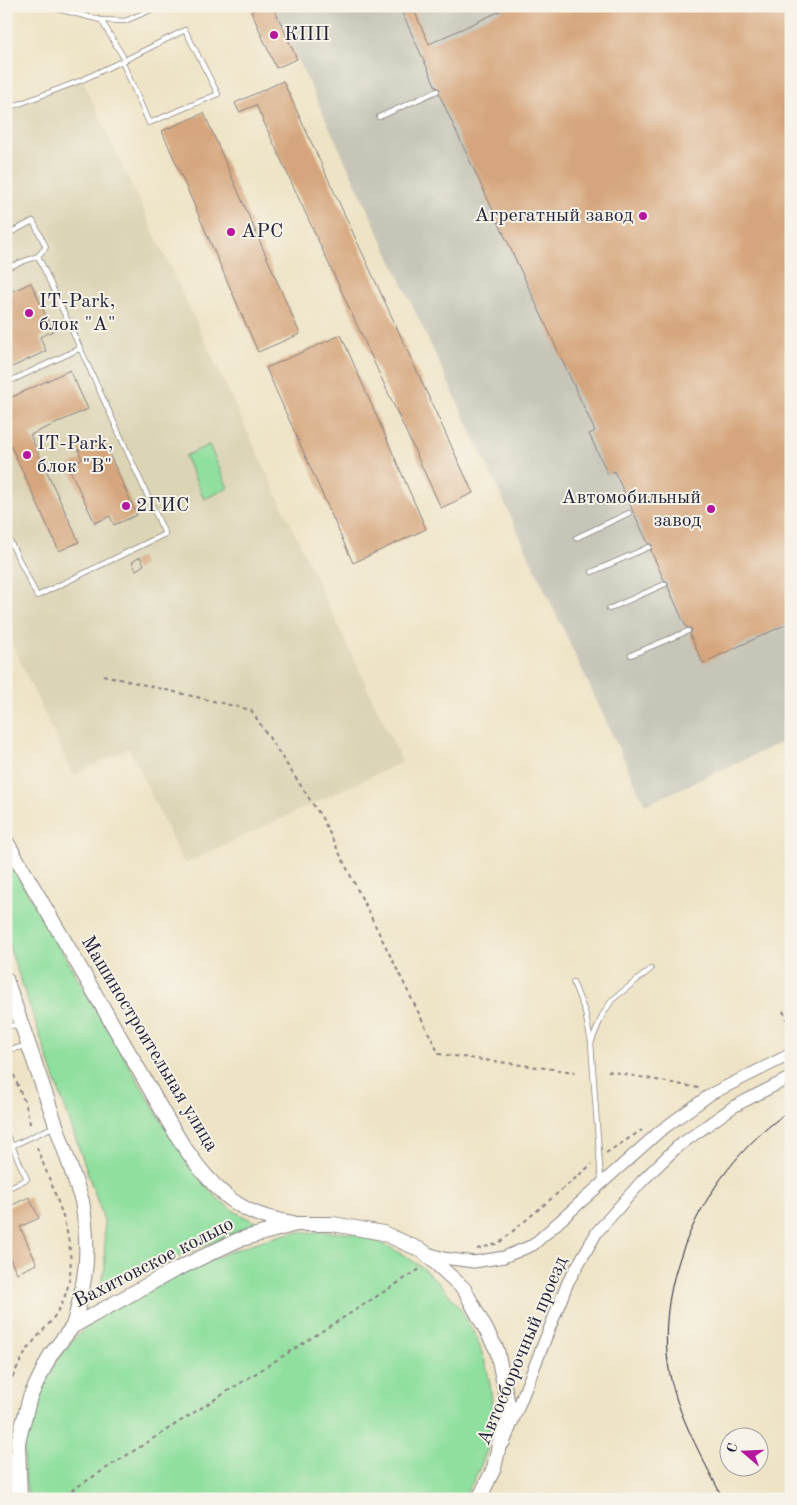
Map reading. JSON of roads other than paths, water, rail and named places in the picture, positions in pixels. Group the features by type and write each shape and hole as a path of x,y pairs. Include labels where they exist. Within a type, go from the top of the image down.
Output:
{"main road":[{"name":"Машиностроительная улица","path":"6,841 162,1108 205,1174 224,1194 244,1208 268,1219 296,1224"},
{"path":"6,979 82,1201 87,1231 87,1264 82,1294 73,1326"},
{"name":"Вахитовское кольцо","path":"20,1499 18,1442 30,1397 52,1354 73,1326 162,1276 238,1240 296,1224 333,1224 383,1233 428,1256 464,1289 497,1350 508,1405 494,1468 478,1499"},
{"path":"6,1494 18,1442"}],"street":[{"name":"Автосборочный проезд","path":"428,1256 474,1262 504,1258 533,1245 660,1131 720,1089 791,1054"},
{"name":"Автосборочный проезд","path":"494,1468 568,1282 597,1232 642,1181 677,1147 732,1107 791,1078"}],"lane":[{"path":"46,6 101,20 125,21 160,6"},
{"path":"6,109 82,80 123,60 185,30 218,94 149,123 123,60 101,20"},
{"path":"379,117 437,91"},
{"path":"6,235 33,221 46,247 38,256 6,268"},
{"path":"6,533 37,596 165,534 38,256"},
{"path":"6,383 79,348"},
{"path":"576,538 629,513"},
{"path":"592,572 649,547"},
{"path":"609,609 664,584"},
{"path":"631,655 688,631"},
{"path":"591,1043 602,1016 612,1000 651,969"},
{"path":"573,982 585,1012 591,1043 602,1184"},
{"path":"6,1026 23,1025"},
{"path":"6,1050 29,1045"},
{"path":"12,1146 56,1126"},
{"path":"6,1133 27,1179 6,1188"}],"tram line":[{"path":"723,1499 676,1399 667,1346 668,1307 677,1268 691,1230 710,1194 734,1162 761,1133 791,1110"}],"place":[{"name":"КПП","path":"274,35"},
{"name":"Агрегатный завод","path":"643,216"},
{"name":"АРС","path":"231,232"},
{"name":"IT-Park, блок \"А\"","path":"29,313"},
{"name":"IT-Park, блок \"В\"","path":"27,455"},
{"name":"2ГИС","path":"126,506"},
{"name":"Автомобильный завод","path":"711,509"}]}
